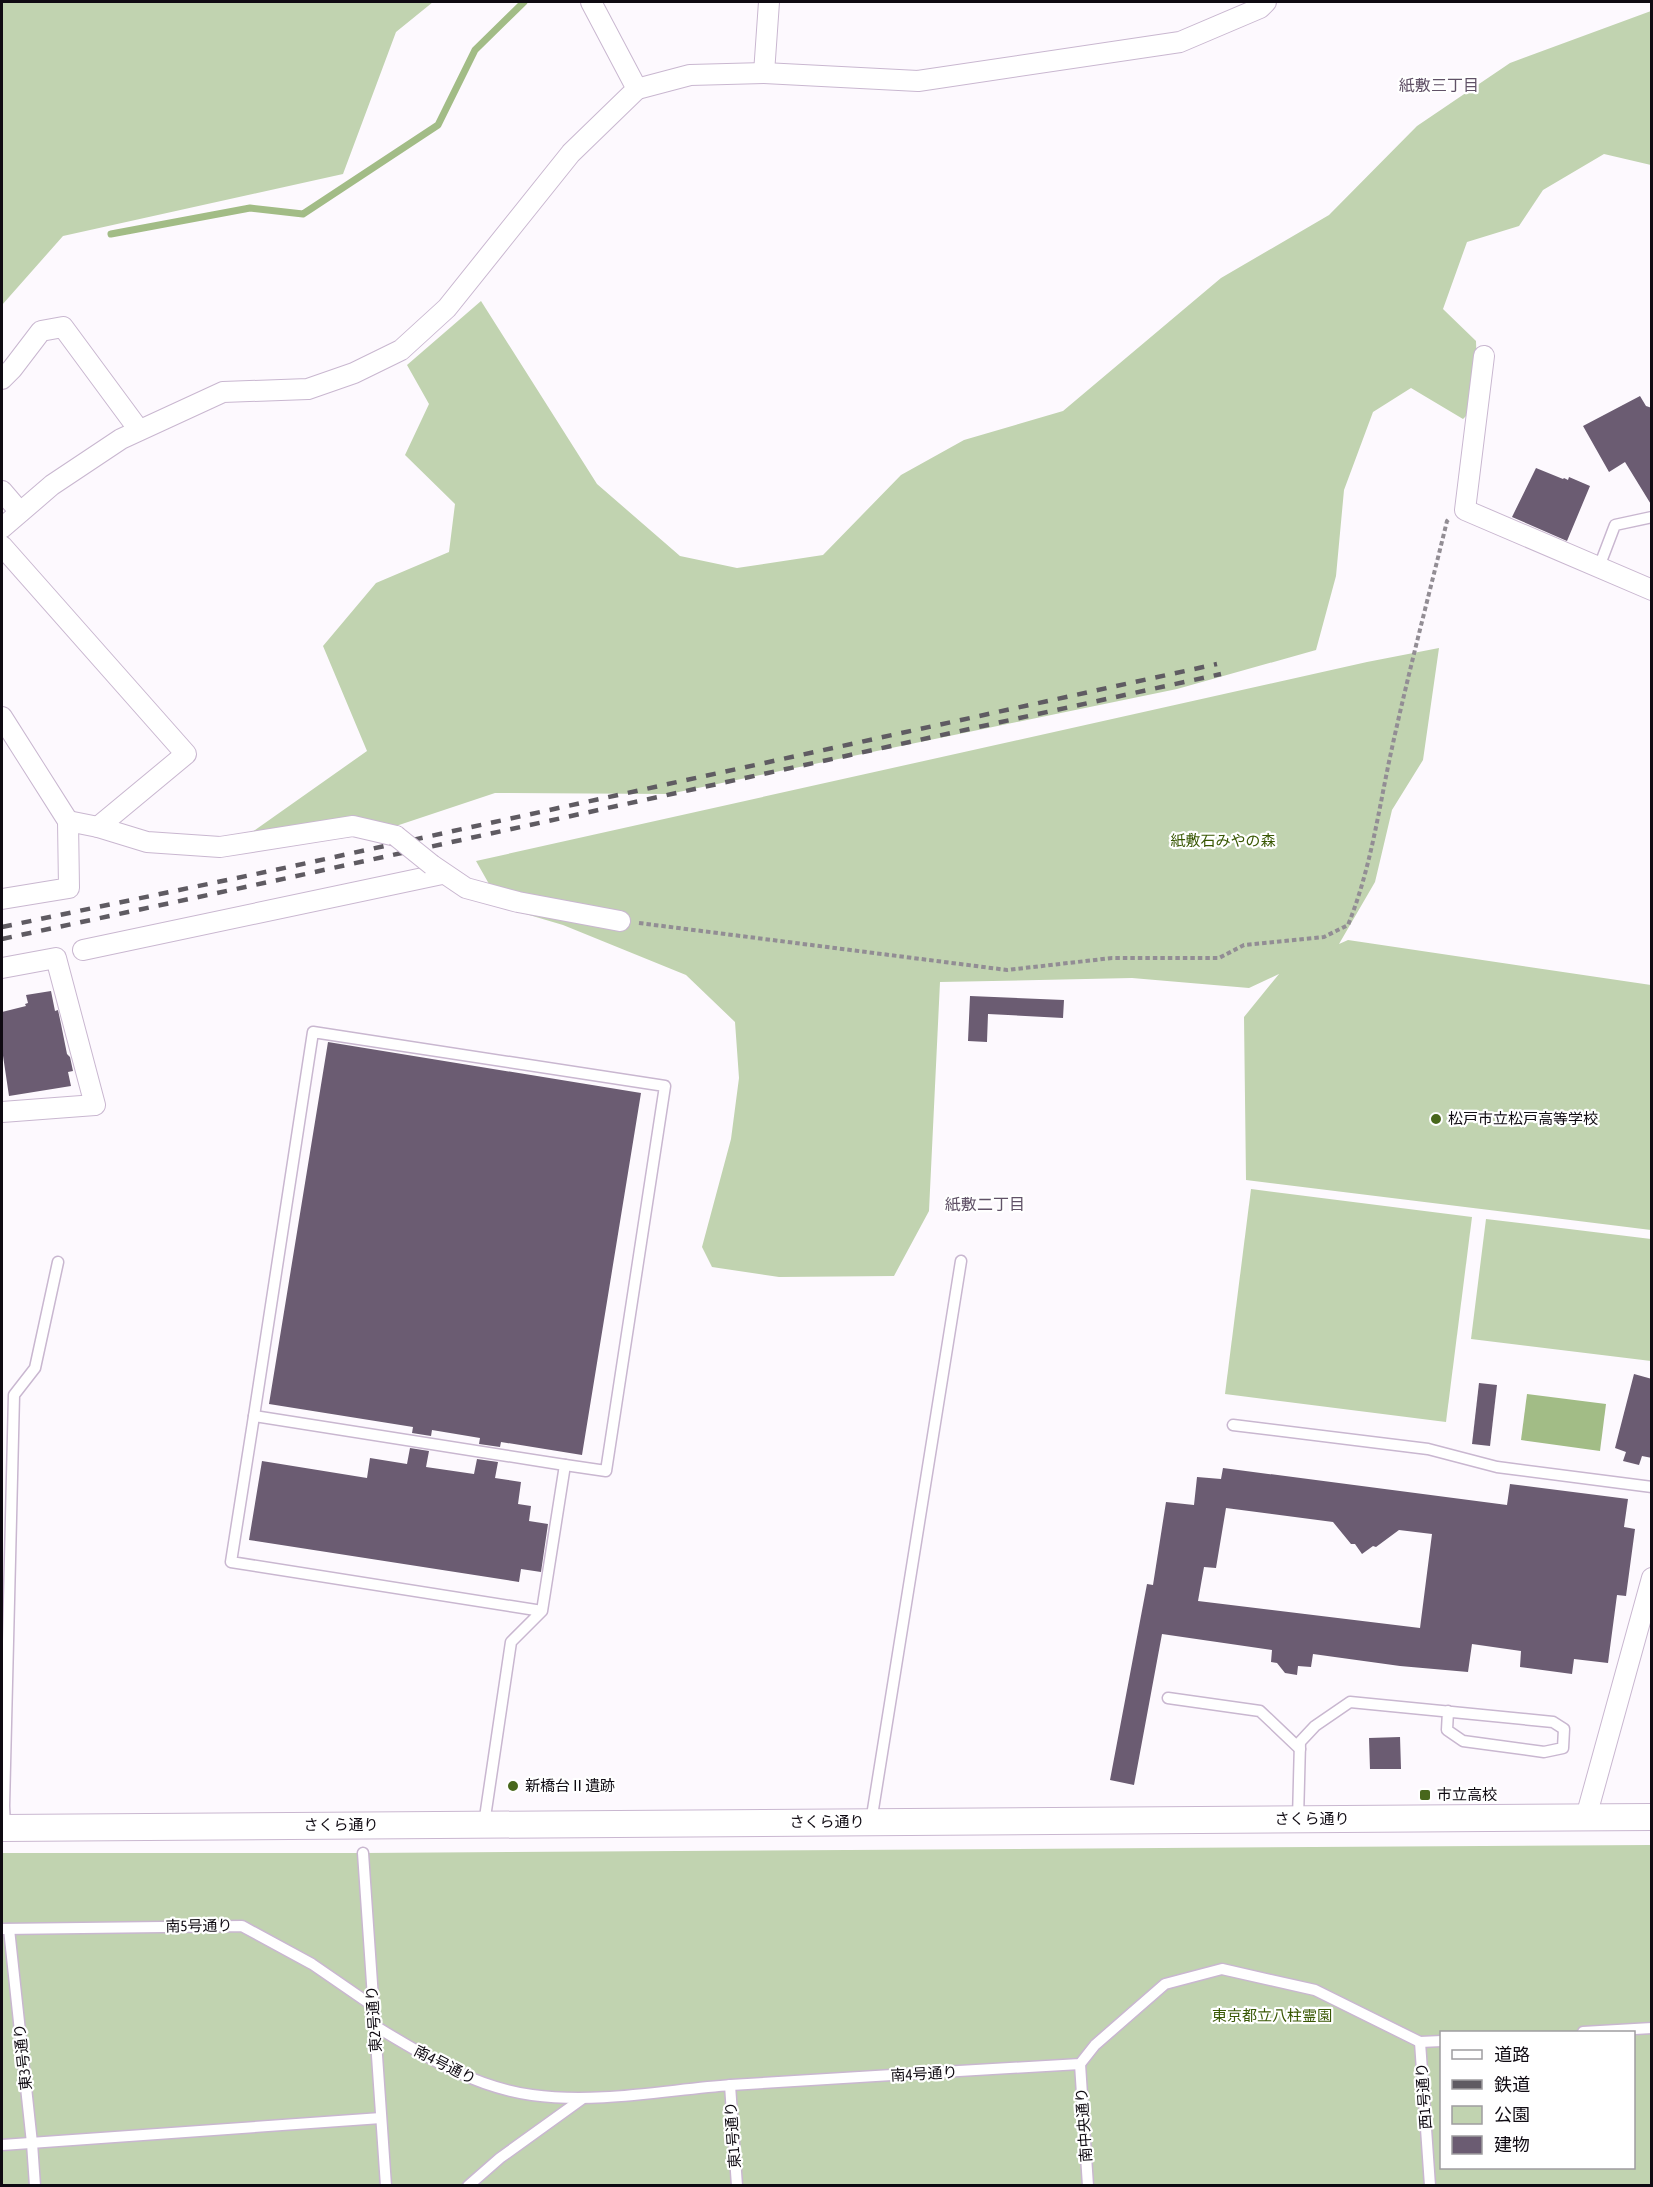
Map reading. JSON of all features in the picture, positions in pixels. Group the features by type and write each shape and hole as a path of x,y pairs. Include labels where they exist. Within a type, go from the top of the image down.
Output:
{"street":[{"path":"591,2 637,89"},
{"path":"764,73 769,2"},
{"path":"2,528 52,485 121,439 223,392 308,389 354,374 401,350 447,308 571,153 637,89 690,75 764,73 918,81 1180,42 1260,8 1266,2"},
{"path":"2,379 41,331 63,327 139,430"},
{"path":"1484,356 1465,510 1652,590"},
{"path":"2,491 20,512"},
{"path":"2,546 186,754 98,827"},
{"path":"2,717 68,821 69,888 2,899"},
{"path":"68,821 98,827 147,842 220,847 353,826 396,836 437,870 466,888 518,902 620,921"},
{"path":"83,950 437,870"},
{"path":"2,968 56,958 94,1105 2,1112"},
{"path":"1586,1817 1652,1578"},
{"name":"さくら通り","path":"3,1828 1652,1816"}],"lane":[{"path":"1599,567 1615,525 1652,517"},
{"path":"254,1416 606,1471 664,1086 313,1032 231,1562 542,1611"},
{"path":"871,1822 961,1261"},
{"path":"3,1828 14,1395 35,1368 58,1262"},
{"path":"1233,1425 1428,1449 1497,1467 1652,1487"},
{"path":"484,1824 511,1642 542,1611 565,1465"},
{"path":"1168,1698 1260,1712 1300,1749"},
{"path":"1298,1819 1300,1742 1315,1726 1350,1702 1448,1711 1553,1722 1564,1729 1563,1748 1544,1752 1463,1742 1447,1730 1448,1711"},
{"name":"東2号通り","path":"363,1853 386,2186"},
{"name":"南5号通り","path":"5,1929 242,1926 312,1964 374,2006"},
{"name":"東3号通り","path":"5,1929 32,2143 35,2186"},
{"path":"1080,2064 1095,2045 1165,1984 1222,1970 1315,1990 1420,2042 1440,2041"},
{"name":"南4号通り","path":"375,2026 442,2066 484,2084 531,2095 582,2099 730,2085 1080,2064"},
{"path":"1600,2031 1652,2028"},
{"name":"西1号通り","path":"1420,2042 1430,2186"},
{"name":"南中央通り","path":"1080,2064 1088,2186"},
{"name":"東1号通り","path":"730,2085 737,2186"},
{"path":"468,2186 500,2158 582,2099"},
{"path":"2,2145 381,2118"}],"path":[{"path":"620,921 1007,970 1112,958 1220,958 1244,945 1324,937 1348,925 1361,893 1378,823 1390,757 1447,520 1465,510"}],"green space":[{"path":"2,2 433,2 396,32 343,174 63,236 2,305"},
{"path":"1651,11 1651,165 1604,154 1543,190 1519,226 1467,242 1443,309 1476,341 1478,404 1463,419 1411,388 1373,412 1344,490 1336,576 1316,650 1177,689 669,794 495,793 372,834 218,856 367,751 323,646 376,583 449,552 455,504 405,455 429,404 407,365 481,301 597,484 680,556 737,568 823,555 901,475 964,440 1063,411 1221,278 1329,215 1417,126 1510,63"},
{"name":"紙敷石みやの森","path":"1439,648 1423,760 1392,810 1375,882 1339,944 1348,940 1651,985 1651,1230 1246,1180 1244,1017 1279,974 1249,988 1132,978 940,982 929,1211 894,1276 779,1277 712,1267 702,1247 731,1139 739,1078 735,1022 686,975 563,925 502,907 476,861 1367,662"},
{"path":"1251,1189 1472,1217 1446,1422 1225,1394"},
{"path":"1486,1219 1651,1239 1651,1361 1471,1339"},
{"name":"東京都立八柱霊園","path":"1651,1845 1651,2185 2,2186 2,1853"}],"shaded area":[{"path":"1527,1394 1606,1404 1600,1451 1521,1440"}],"building":[{"path":"1640,396 1646,406 1652,408 1652,506 1625,462 1609,472 1583,426"},
{"path":"1536,468 1563,479 1568,480 1569,477 1590,486 1567,541 1512,517"},
{"path":"51,991 73,1071 68,1072 71,1086 9,1096 2,1049 2,1012 26,1006 25,1004 28,1003 26,995"},
{"path":"970,996 1064,1000 1063,1018 988,1014 987,1042 968,1041"},
{"path":"328,1042 641,1093 582,1455 501,1442 500,1447 479,1444 480,1438 432,1430 431,1436 412,1433 413,1427 269,1404"},
{"path":"1634,1374 1652,1379 1652,1458 1642,1456 1639,1465 1623,1461 1626,1452 1615,1448"},
{"path":"1479,1383 1497,1385 1490,1446 1472,1444"},
{"path":"410,1448 429,1451 426,1467 474,1474 477,1459 498,1462 495,1478 521,1482 518,1504 531,1506 529,1521 548,1524 541,1572 521,1569 519,1582 249,1540 262,1461 367,1478 370,1458 407,1464"},
{"path":"1223,1468 1507,1505 1510,1484 1628,1499 1624,1527 1635,1529 1626,1596 1617,1595 1608,1663 1574,1659 1572,1674 1520,1667 1521,1651 1472,1644 1468,1672 1400,1666 1313,1654 1311,1667 1298,1666 1297,1675 1285,1673 1277,1663 1271,1662 1272,1650 1162,1634 1134,1785 1110,1780 1147,1584 1153,1585 1166,1502 1194,1505 1197,1477 1221,1479","holes":["1226,1508 1333,1522 1362,1554 1399,1530 1432,1534 1420,1628 1198,1601 1204,1567 1216,1568"]},
{"path":"1400,1737 1401,1769 1370,1769 1369,1738"}],"waterway":[{"path":"111,234 250,208 303,214 438,125 475,50 524,2"}],"railway":[{"path":"2,927 275,870 1217,664"},
{"path":"2,939 1221,674"}],"place":[{"name":"松戸市立松戸高等学校","path":"1436,1119"},
{"name":"新橋台Ⅱ遺跡","path":"513,1786"},
{"name":"市立高校","path":"1425,1795"}],"district":[{"name":"紙敷三丁目","path":"1439,85"},
{"name":"紙敷二丁目","path":"985,1204"}]}
